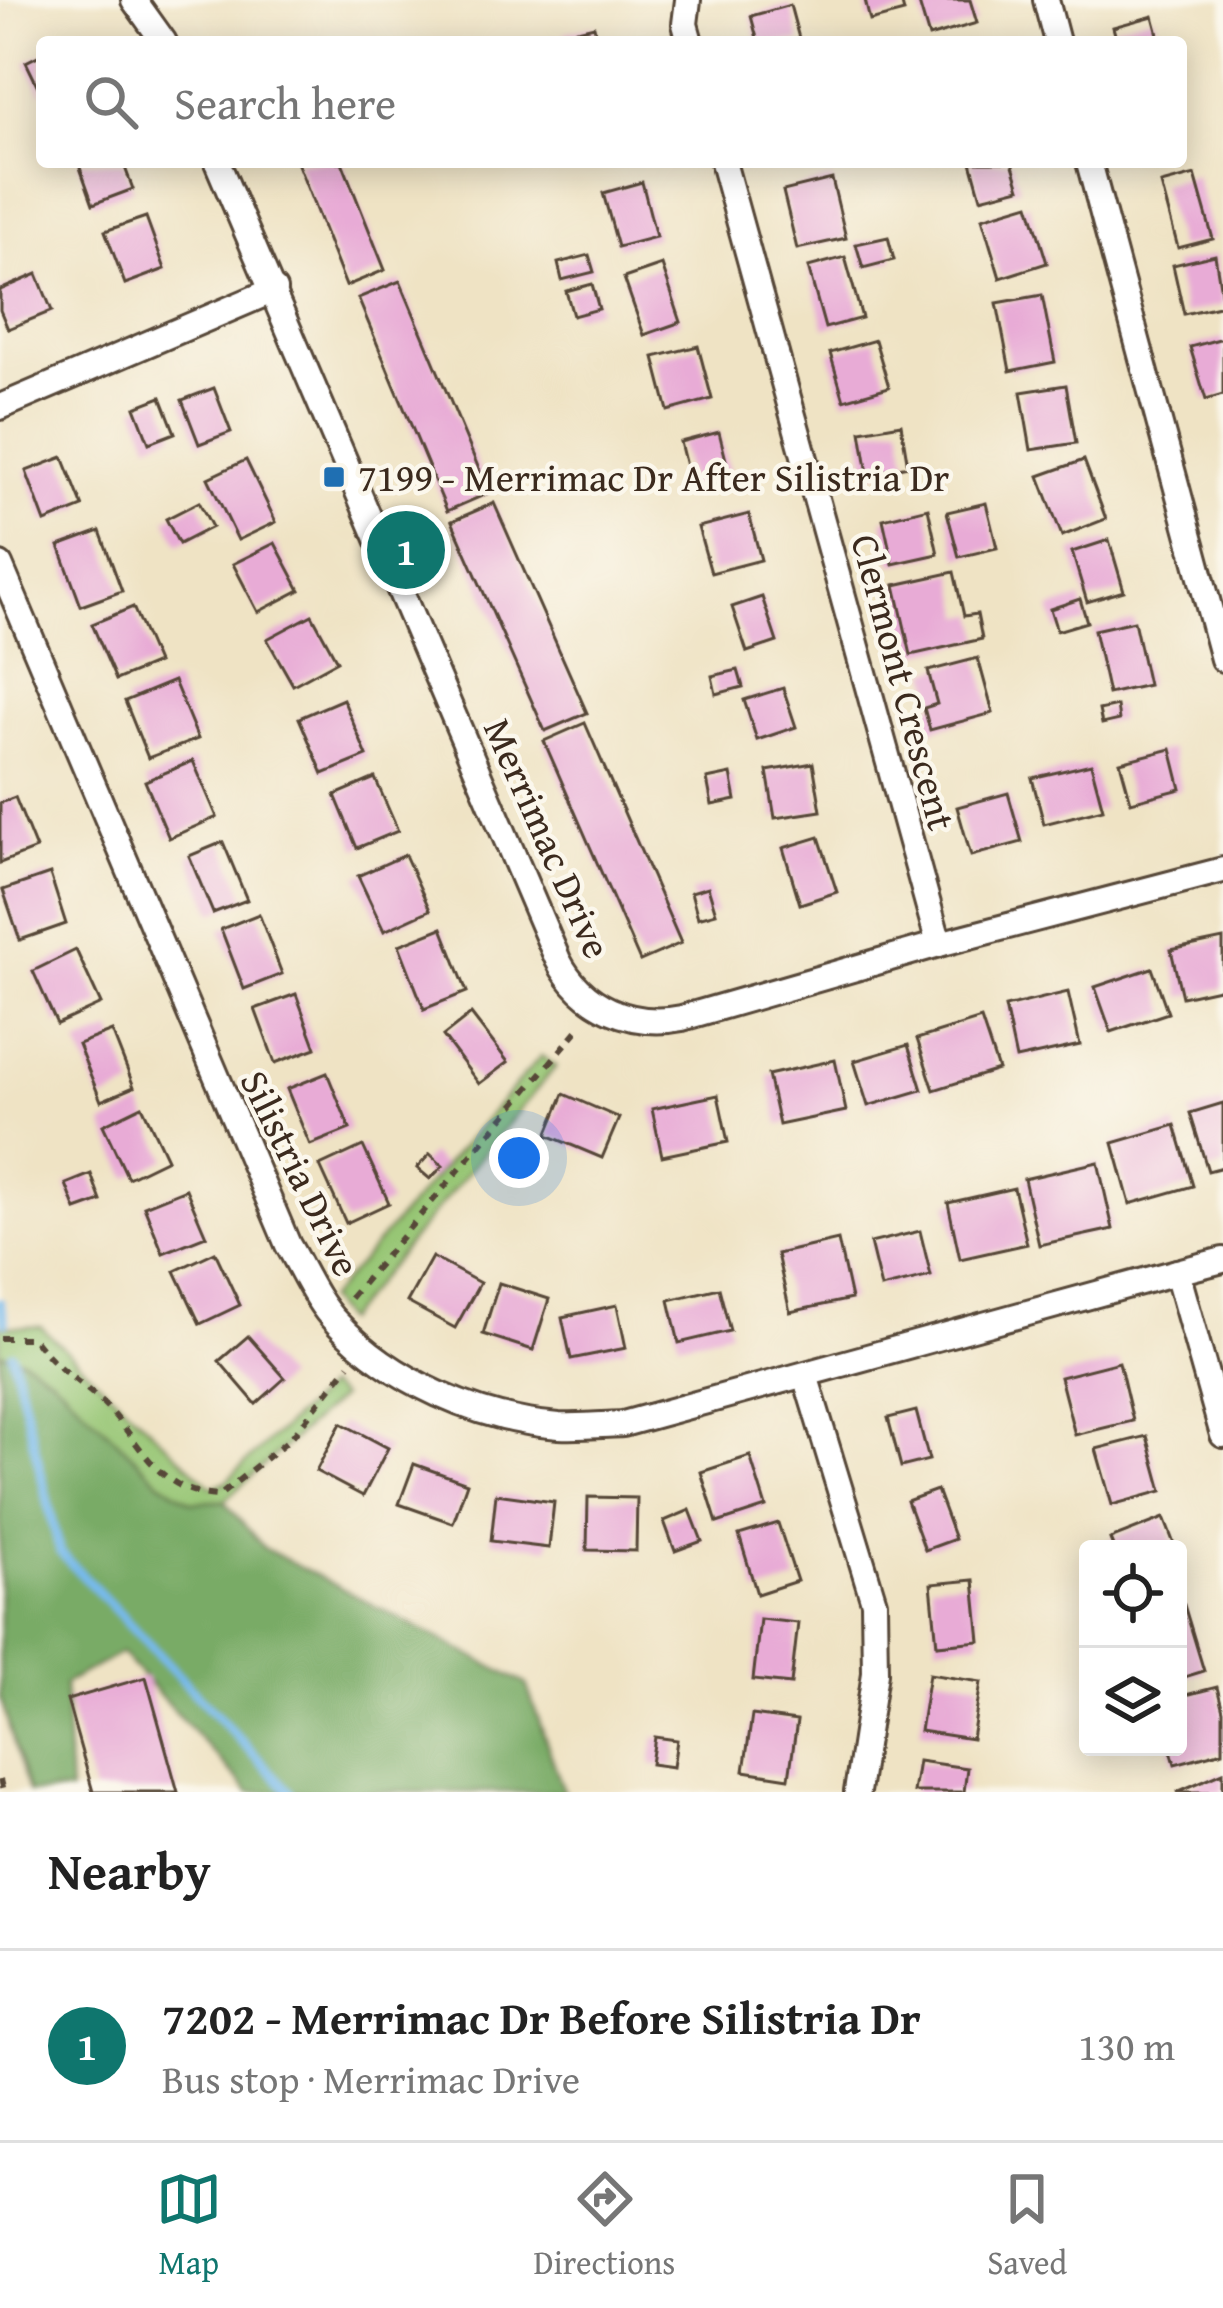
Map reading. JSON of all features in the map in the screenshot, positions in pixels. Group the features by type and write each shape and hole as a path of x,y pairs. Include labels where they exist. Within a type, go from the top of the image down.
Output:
{"street":[{"path":"134,0 160,36"},
{"path":"688,0 688,36"},
{"path":"1046,0 1055,36"},
{"name":"Merrimac Drive","path":"221,168 558,960 577,988 598,1006 641,1021 667,1021 1223,870"},
{"name":"Clermont Crescent","path":"725,168 939,944"},
{"path":"1091,168 1223,659"},
{"path":"0,407 274,290"},
{"name":"Silistria Drive","path":"0,565 287,1245 332,1319 362,1348 421,1387 512,1418 560,1426 623,1424 1223,1260"},
{"path":"1177,1272 1223,1435"},
{"path":"805,1375 874,1602 875,1673 857,1792"}],"path":[{"path":"332,1319 598,1006"},
{"path":"0,1338 33,1338 55,1366 111,1413 149,1465 195,1495 220,1496 291,1438 362,1348"},
{"path":"0,1780 3,1792"}],"green space":[{"path":"541,1056 556,1066 344,1321 327,1300"},
{"path":"0,1326 41,1327 212,1487 225,1482 327,1387 340,1397 224,1501 192,1502 160,1482 51,1377 23,1359 0,1353"},
{"path":"0,1353 23,1359 51,1377 160,1482 192,1502 224,1501 264,1548 526,1684 564,1792 249,1792 121,1653 64,1684 70,1792 28,1792 0,1696"}],"building":[{"path":"865,0 901,0 904,12 870,21"},
{"path":"918,0 970,0 977,23 929,36"},
{"path":"790,5 798,36 756,36 751,16"},
{"path":"1153,16 1158,36 1115,36 1113,27"},
{"path":"594,26 596,36 565,36"},
{"path":"36,57 36,83 26,62"},
{"path":"80,168 125,168 133,189 93,204"},
{"path":"299,168 344,168 385,270 346,286"},
{"path":"973,168 1014,168 1020,188 981,198"},
{"path":"1195,175 1213,239 1178,248 1161,184"},
{"path":"832,179 846,238 797,249 783,191"},
{"path":"642,182 656,237 618,247 603,193"},
{"path":"1029,204 1047,263 1000,278 982,218"},
{"path":"146,217 165,269 125,284 105,231"},
{"path":"888,237 894,260 863,268 856,244"},
{"path":"589,255 594,272 562,280 558,263"},
{"path":"1215,255 1223,305 1184,314 1173,265"},
{"path":"845,257 862,318 825,328 808,267"},
{"path":"662,265 681,322 644,335 624,278"},
{"path":"37,274 52,311 8,329 0,310 0,290"},
{"path":"400,281 489,493 447,511 358,298"},
{"path":"592,284 599,309 573,316 566,291"},
{"path":"1042,295 1055,362 1010,371 997,303"},
{"path":"1223,338 1223,395 1206,400 1190,347"},
{"path":"875,340 889,387 844,400 830,353"},
{"path":"698,346 712,399 668,411 654,357"},
{"path":"1066,385 1076,443 1031,450 1021,392"},
{"path":"214,388 231,432 199,444 182,400"},
{"path":"161,397 175,433 149,443 135,407"},
{"path":"901,424 908,466 868,474 861,431"},
{"path":"719,432 731,480 692,490 680,442"},
{"path":"63,457 83,507 45,522 26,471"},
{"path":"246,460 276,522 238,540 208,478"},
{"path":"1084,460 1106,519 1062,536 1039,476"},
{"path":"199,502 212,527 179,544 166,519"},
{"path":"494,503 587,713 545,731 452,521"},
{"path":"986,503 997,548 959,557 947,512"},
{"path":"928,508 938,554 893,564 883,519"},
{"path":"749,514 761,560 711,573 698,527"},
{"path":"100,531 122,591 81,606 59,546"},
{"path":"1109,540 1124,591 1087,602 1072,552"},
{"path":"275,543 300,590 258,612 233,564"},
{"path":"954,572 964,616 977,614 982,639 911,655 895,585"},
{"path":"762,597 777,642 747,652 732,607"},
{"path":"1080,599 1087,622 1057,631 1050,609"},
{"path":"133,607 157,663 116,680 92,624"},
{"path":"312,615 337,661 293,685 267,639"},
{"path":"1134,621 1148,685 1108,694 1094,630"},
{"path":"978,658 993,713 930,730 924,708 937,704 928,671"},
{"path":"738,670 743,687 716,694 712,676"},
{"path":"174,681 198,739 148,758 125,701"},
{"path":"783,688 796,727 757,740 744,700"},
{"path":"343,699 367,756 323,774 299,718"},
{"path":"1117,706 1119,720 1102,724 1099,710"},
{"path":"585,723 681,943 640,961 544,741"},
{"path":"1171,749 1181,789 1131,802 1120,762"},
{"path":"193,761 217,817 169,838 145,781"},
{"path":"813,763 821,811 775,818 767,771"},
{"path":"1091,764 1103,809 1044,824 1032,778"},
{"path":"731,774 736,800 712,805 707,779"},
{"path":"375,778 398,831 357,848 335,795"},
{"path":"1008,793 1022,842 971,856 957,807"},
{"path":"15,797 36,849 0,863 0,803"},
{"path":"819,837 837,892 800,904 783,848"},
{"path":"223,842 247,900 213,913 189,856"},
{"path":"405,855 430,910 384,931 358,876"},
{"path":"50,874 66,924 20,940 3,890"},
{"path":"708,887 716,913 698,918 691,892"},
{"path":"259,914 282,974 244,989 221,929"},
{"path":"442,928 467,992 424,1009 399,945"},
{"path":"1223,939 1223,988 1182,997 1171,950"},
{"path":"76,950 101,1004 57,1024 33,971"},
{"path":"1152,968 1168,1013 1111,1032 1095,987"},
{"path":"1068,992 1080,1045 1016,1059 1005,1007"},
{"path":"296,994 316,1048 275,1063 255,1009"},
{"path":"471,1014 508,1062 479,1084 443,1036"},
{"path":"981,1019 998,1070 934,1090 917,1039"},
{"path":"112,1031 134,1087 101,1101 78,1044"},
{"path":"908,1045 922,1090 868,1106 854,1061"},
{"path":"835,1060 846,1111 779,1125 768,1075"},
{"path":"327,1073 350,1129 310,1145 287,1089"},
{"path":"564,1094 619,1118 602,1158 547,1135"},
{"path":"718,1095 728,1142 662,1156 652,1109"},
{"path":"1223,1103 1223,1167 1208,1171 1190,1113"},
{"path":"142,1106 167,1159 128,1178 103,1125"},
{"path":"1175,1125 1193,1186 1130,1204 1113,1143"},
{"path":"363,1146 389,1203 346,1223 320,1166"},
{"path":"430,1154 443,1166 430,1179 417,1168"},
{"path":"1098,1162 1113,1229 1039,1245 1024,1179"},
{"path":"91,1174 101,1201 76,1210 66,1184"},
{"path":"1014,1188 1027,1244 960,1259 948,1203"},
{"path":"186,1189 206,1236 163,1253 144,1206"},
{"path":"920,1231 931,1276 881,1288 870,1243"},
{"path":"838,1240 851,1299 790,1312 777,1254"},
{"path":"215,1252 240,1305 200,1324 175,1271"},
{"path":"432,1257 480,1283 455,1328 407,1302"},
{"path":"499,1283 549,1299 533,1350 483,1334"},
{"path":"719,1288 730,1331 679,1343 669,1300"},
{"path":"617,1305 626,1348 571,1359 562,1317"},
{"path":"248,1336 285,1378 256,1404 219,1361"},
{"path":"1119,1362 1133,1421 1075,1435 1060,1377"},
{"path":"916,1411 929,1460 901,1467 888,1418"},
{"path":"341,1423 388,1448 363,1496 316,1471"},
{"path":"1147,1436 1162,1491 1112,1505 1096,1449"},
{"path":"750,1456 766,1507 717,1523 701,1472"},
{"path":"414,1464 467,1483 453,1523 399,1504"},
{"path":"937,1490 955,1539 925,1550 907,1501"},
{"path":"496,1494 554,1502 549,1548 491,1541"},
{"path":"588,1497 637,1498 636,1551 587,1550"},
{"path":"690,1510 702,1541 675,1551 664,1521"},
{"path":"1164,1518 1173,1540 1110,1540"},
{"path":"778,1523 797,1581 757,1594 739,1535"},
{"path":"974,1580 980,1641 937,1645 931,1584"},
{"path":"1187,1615 1204,1671 1187,1676"},
{"path":"760,1619 798,1623 791,1684 753,1680"},
{"path":"929,1674 981,1682 972,1739 920,1731"},
{"path":"146,1677 178,1792 93,1792 67,1700"},
{"path":"1217,1687 1223,1711 1223,1751 1175,1764 1173,1756 1187,1756 1187,1695"},
{"path":"752,1715 797,1721 789,1778 744,1771"},
{"path":"655,1737 677,1740 673,1767 651,1764"},
{"path":"918,1761 967,1768 964,1792 913,1792"},
{"path":"1223,1772 1223,1792 1177,1792"}],"waterway":[{"path":"0,1302 5,1322"},
{"path":"12,1354 60,1552 290,1792"}],"place":[{"name":"7199 - Merrimac Dr After Silistria Dr","path":"334,477"},
{"name":"7202 - Merrimac Dr Before Silistria Dr","path":"406,550"}]}
